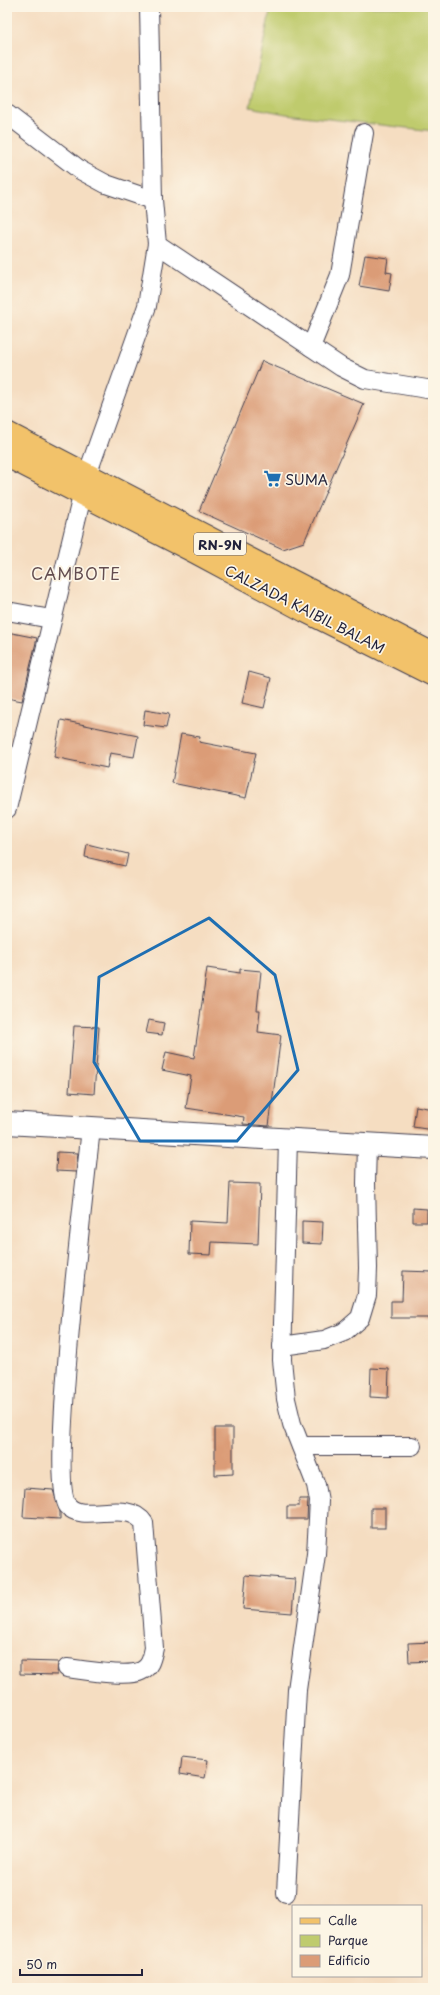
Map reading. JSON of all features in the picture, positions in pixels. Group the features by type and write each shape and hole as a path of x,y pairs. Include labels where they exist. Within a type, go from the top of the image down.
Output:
{"main road":[{"name":"CALZADA KAIBIL BALAM","path":"7,433 84,485 433,675"},
{"name":"CALZADA KAIBIL BALAM","path":"7,456 84,485 433,654"}],"street":[{"path":"7,809 84,485 147,306 157,244 153,200 149,7"},
{"path":"7,114 80,170 106,184 153,200"},
{"path":"311,347 340,275 364,133"},
{"path":"157,244 341,367 365,379 433,390"},
{"path":"7,612 51,619"},
{"path":"7,1124 433,1148"},
{"path":"67,1668 129,1674 142,1671 151,1662 154,1648 144,1523 135,1514 119,1511 75,1511 67,1505 62,1487 63,1408 91,1128"},
{"path":"286,1893 297,1690 316,1554 319,1501 316,1485 292,1424 286,1399 282,1346 288,1140"},
{"path":"282,1346 324,1340 344,1332 360,1318 367,1295 367,1145"},
{"path":"301,1446 412,1446"}],"highlighted area":[{"path":"209,918 275,975 298,1070 237,1141 140,1141 94,1062 99,977"}],"green space":[{"path":"271,7 433,7 433,131 286,114 250,107"}],"building":[{"path":"365,255 388,258 386,272 392,273 389,291 359,286"},
{"name":"SUMA","path":"262,361 364,404 304,542 283,549 199,511"},
{"path":"7,632 37,638 22,701 7,698"},
{"path":"249,672 271,678 264,708 242,703"},
{"path":"145,710 169,714 166,728 143,725"},
{"path":"61,720 138,736 134,757 110,753 107,768 54,757"},
{"path":"181,734 200,737 199,742 256,753 246,798 172,783"},
{"path":"87,844 128,854 125,866 85,857"},
{"path":"207,968 240,973 240,969 261,971 257,1010 260,1010 258,1032 281,1035 269,1126 243,1124 244,1117 186,1108 191,1076 162,1070 166,1052 194,1058"},
{"path":"149,1020 164,1023 162,1035 146,1033"},
{"path":"74,1026 99,1027 94,1094 69,1092"},
{"path":"416,1106 433,1109 433,1130 413,1127"},
{"path":"57,1152 78,1153 76,1172 56,1171"},
{"path":"230,1183 260,1184 258,1244 212,1242 211,1255 189,1254 190,1221 228,1223"},
{"path":"413,1208 427,1209 427,1222 413,1222"},
{"path":"302,1221 323,1222 322,1244 302,1243"},
{"path":"403,1271 433,1272 433,1318 391,1318 391,1301 402,1301"},
{"path":"371,1368 389,1369 388,1398 370,1397"},
{"path":"215,1428 233,1428 233,1474 215,1475"},
{"path":"25,1488 53,1490 60,1512 60,1519 23,1517"},
{"path":"299,1499 308,1499 307,1519 287,1519 287,1506 299,1506"},
{"path":"371,1508 385,1508 385,1528 371,1528"},
{"path":"246,1575 295,1579 292,1613 243,1609"},
{"path":"433,1642 433,1661 409,1662 408,1643"},
{"path":"20,1661 58,1662 57,1675 20,1674"},
{"path":"182,1757 208,1760 205,1778 180,1774"}],"place":[{"name":"SUMA","path":"272,479"}],"district":[{"name":"CAMBOTE","path":"76,573"}]}
